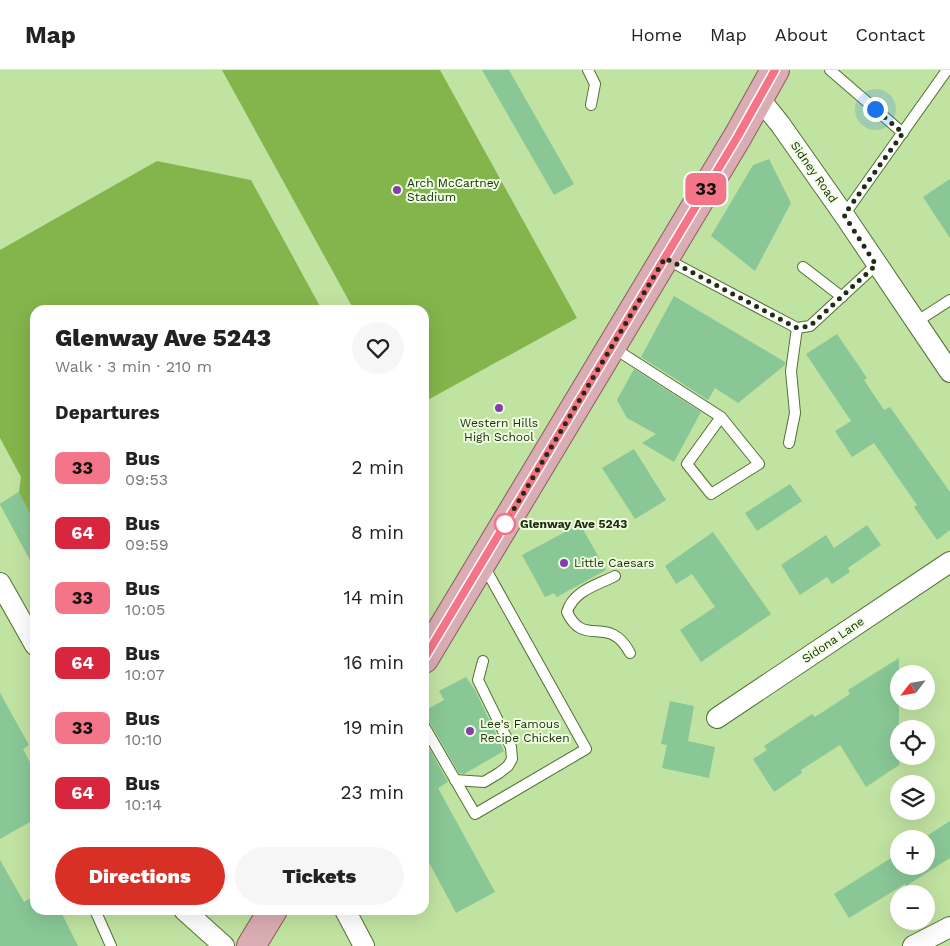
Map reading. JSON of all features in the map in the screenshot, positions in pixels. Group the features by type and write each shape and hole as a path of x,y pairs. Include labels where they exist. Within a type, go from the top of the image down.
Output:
{"main road":[{"path":"429,651 665,258 775,70"},
{"path":"251,946 270,915"}],"street":[{"name":"Sidney Road","path":"759,98 780,124 844,215 950,372"},
{"name":"Sidona Lane","path":"717,718 950,562"},
{"path":"0,583 30,636"},
{"path":"190,915 224,946"},
{"path":"348,915 364,946"},
{"path":"913,946 950,927"}],"lane":[{"path":"588,70 595,84 591,105"},
{"path":"844,215 947,70"},
{"path":"833,71 903,133"},
{"path":"665,258 797,328 810,326 876,265"},
{"path":"803,267 842,297"},
{"path":"916,322 950,300"},
{"path":"789,443 795,413 791,372 797,328"},
{"path":"612,346 721,417 759,464 711,494 687,464 721,417"},
{"path":"429,735 475,814 586,749 482,562"},
{"path":"615,576 577,595 570,602 567,612 572,623 582,630 615,634 624,642 630,653"},
{"path":"455,780 484,782 508,766 512,759 511,747 478,680 483,661"},
{"path":"96,915 112,946"}],"green space":[{"name":"Arch McCartney Stadium","path":"222,70 440,70 577,318 429,399 429,305 351,305"},
{"path":"157,161 251,180 319,305 30,305 30,560 0,504 19,492 21,477 0,438 0,250"}],"building":[{"path":"482,70 509,70 574,184 554,195"},
{"path":"769,159 791,203 755,271 711,236 753,165"},
{"path":"950,179 950,238 923,197"},
{"path":"674,296 785,362 785,365 738,403 715,388 708,400 641,357"},
{"path":"837,334 867,378 864,380 884,410 890,407 950,492 950,530 937,540 914,507 917,505 874,443 852,457 835,431 851,421 806,354"},
{"path":"634,369 701,412 674,462 642,443 656,434 627,418 617,400"},
{"path":"634,449 666,500 635,519 602,468"},
{"path":"790,484 802,501 757,531 745,513"},
{"path":"19,492 30,513 30,560 0,504"},
{"name":"Little Caesars","path":"580,524 606,570 557,597 554,593 545,597 522,555"},
{"path":"867,525 881,545 848,568 850,572 832,584 827,577 800,595 781,565 826,535 834,548"},
{"path":"713,532 771,614 701,662 680,630 715,607 692,574 676,584 665,566"},
{"path":"899,658 899,665 890,665 890,710 899,710 899,720 890,720 890,765 899,765 866,787 840,745 801,770 802,773 774,792 753,759 767,750 764,746 812,714 815,717 850,694 848,690"},
{"name":"Lee's Famous Recipe Chicken","path":"466,677 475,690 504,751 464,774 459,773 429,722 429,708 444,700 439,691"},
{"path":"0,693 29,745 23,749 30,762 30,822 0,839"},
{"path":"670,701 694,706 688,741 715,747 709,778 662,768 667,745 661,744"},
{"path":"429,748 448,782 438,788 495,892 456,913 429,862"},
{"path":"950,821 950,858 935,868 935,831"},
{"path":"890,859 890,875 923,875 908,885 890,885 890,893 849,918 834,894"},
{"path":"0,860 24,902 30,898 30,915 62,915 78,946 0,946"}],"bus line":[{"name":"33","path":"429,651 738,136 775,70"}],"place":[{"name":"Arch McCartney Stadium","path":"397,190"},
{"name":"Western Hills High School","path":"499,408"},
{"name":"Glenway Ave 5243","path":"505,524"},
{"name":"Little Caesars","path":"564,563"},
{"name":"Lee's Famous Recipe Chicken","path":"470,731"}],"route":[{"path":"505,524 665,258 797,328 810,326 876,265 844,215 903,133 875,109"}]}
